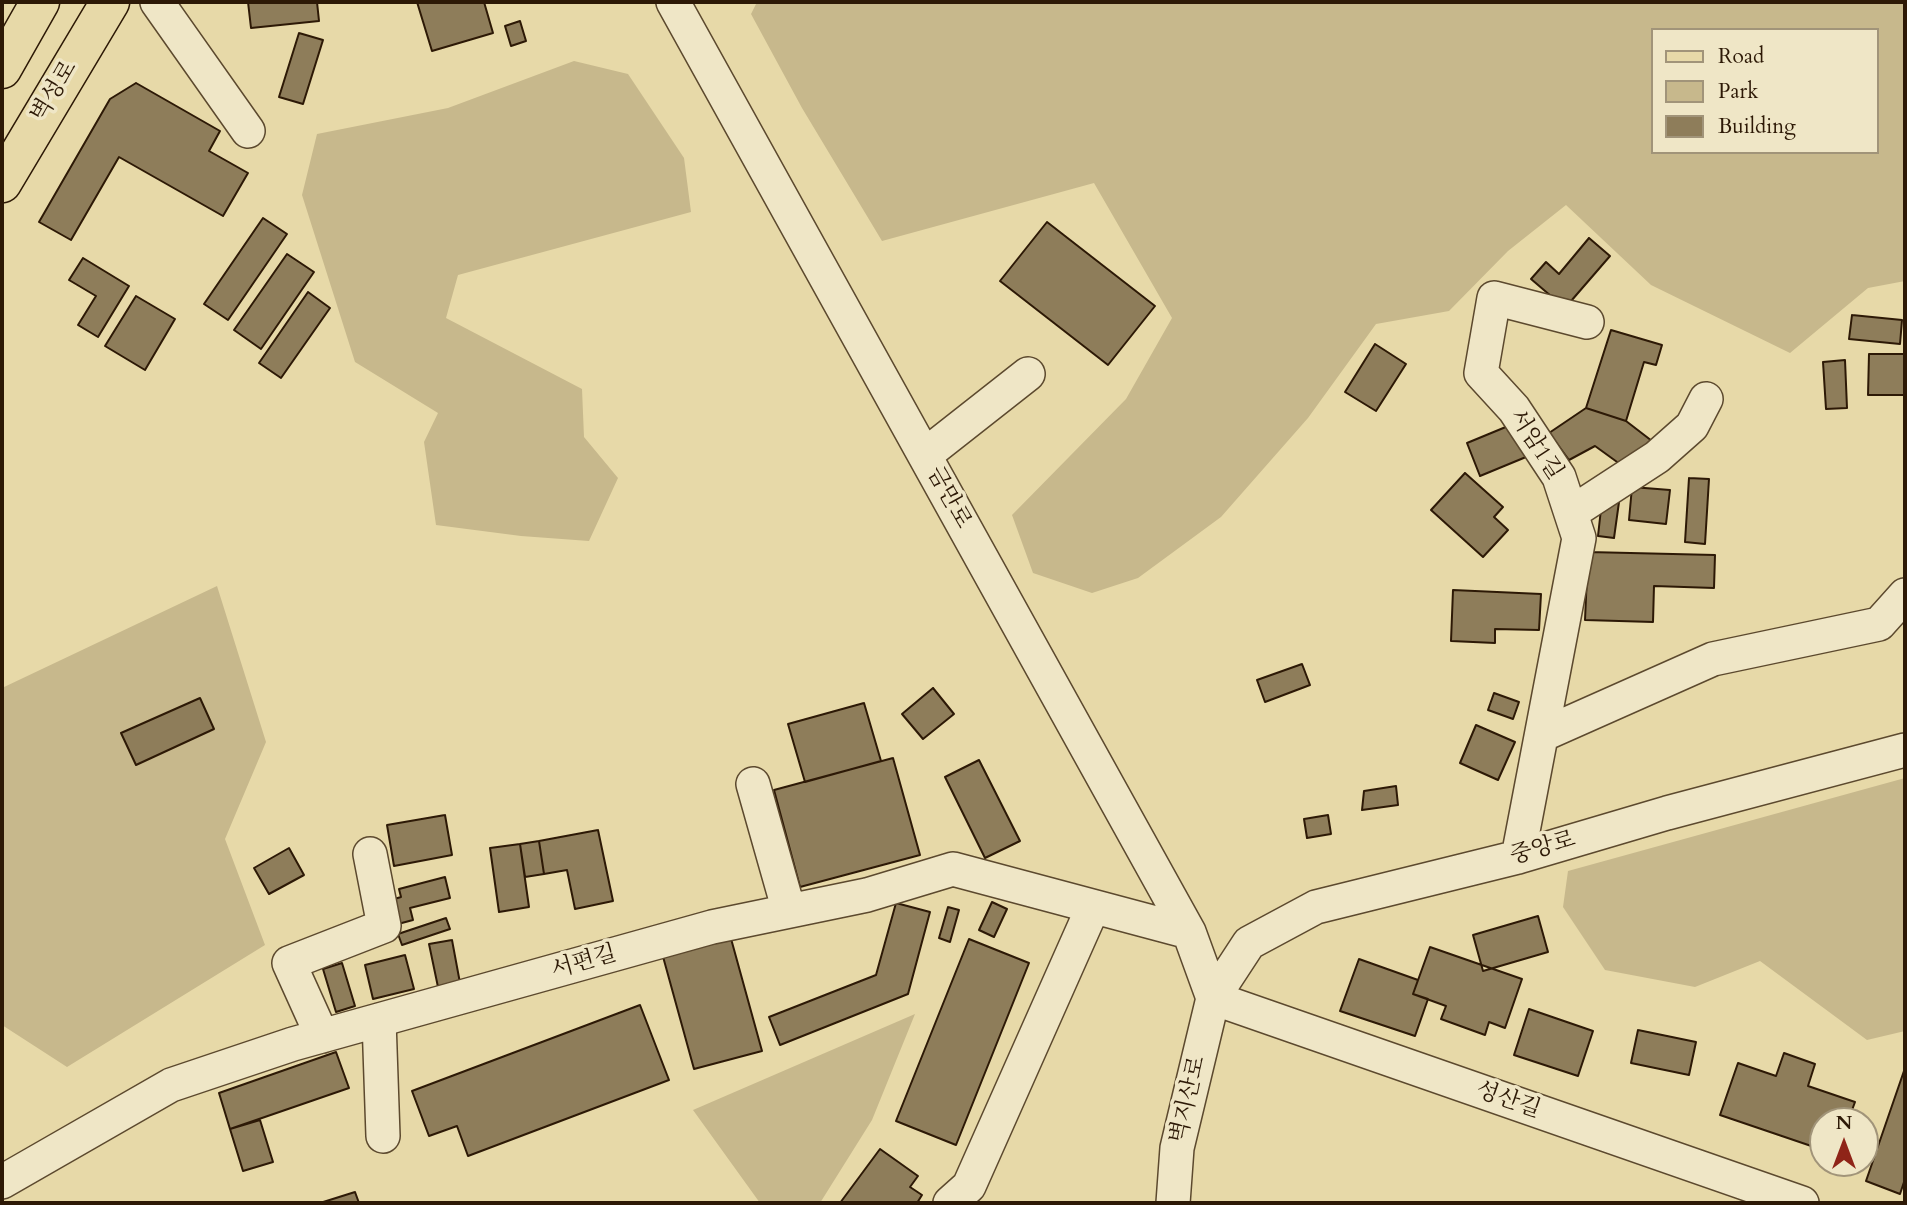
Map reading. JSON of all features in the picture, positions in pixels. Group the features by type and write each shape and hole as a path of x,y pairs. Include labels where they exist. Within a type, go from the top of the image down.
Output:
{"main road":[{"path":"2,69 40,2"},
{"name":"벽성로","path":"2,183 110,2"}],"street":[{"path":"157,2 248,131"},
{"name":"금만로","path":"673,2 1189,932 1213,998"},
{"name":"서암1길","path":"1518,857 1579,538 1559,477 1514,409 1481,373 1494,298 1587,322"},
{"path":"925,455 1028,374"},
{"path":"1571,513 1657,457 1692,426 1706,399"},
{"path":"1542,735 1713,659 1879,624 1905,595"},
{"name":"중앙로","path":"1213,998 1249,943 1316,907 1518,857 1667,813 1905,750"},
{"path":"753,784 789,911"},
{"path":"322,1036 289,963 384,926 369,854"},
{"name":"서편길","path":"2,1182 171,1085 322,1036 712,927 867,895 953,869 1189,932"},
{"path":"950,1203 970,1186 1093,906"},
{"name":"벽지산로","path":"1172,1203 1177,1148 1213,998"},
{"name":"성산길","path":"1213,998 1802,1203"},
{"path":"379,1020 383,1136"}],"green space":[{"path":"757,2 1905,2 1905,281 1868,288 1790,353 1651,285 1566,205 1508,251 1449,311 1376,324 1308,418 1221,517 1138,578 1092,593 1033,573 1012,515 1126,399 1172,318 1094,183 882,241 802,108 751,14"},
{"path":"574,61 628,74 684,158 691,212 458,275 446,318 582,389 584,437 618,478 589,541 436,525 424,442 438,413 355,362 302,195 317,134 448,108"},
{"path":"217,586 266,742 225,839 265,945 67,1067 2,1025 2,688"},
{"path":"1905,778 1905,1031 1867,1040 1760,961 1695,987 1605,970 1563,907 1568,871"},
{"path":"915,1014 872,1120 820,1203 760,1203 693,1110"}],"building":[{"path":"248,2 317,2 319,21 251,28"},
{"path":"417,2 484,2 493,33 432,51"},
{"path":"520,21 526,41 511,46 505,26"},
{"path":"299,33 323,40 303,104 279,97"},
{"path":"136,83 220,131 209,151 248,173 223,216 119,157 71,240 39,222 110,99"},
{"path":"263,218 287,234 228,320 204,304"},
{"path":"1047,222 1155,306 1108,365 1000,281"},
{"path":"1589,238 1610,256 1565,308 1531,279 1546,262 1559,274"},
{"path":"287,254 314,272 261,349 234,330"},
{"path":"83,258 129,286 98,337 78,325 96,296 69,280"},
{"path":"308,292 330,308 281,378 259,363"},
{"path":"136,296 175,319 145,370 105,346"},
{"path":"1852,315 1902,320 1900,344 1849,339"},
{"path":"1611,330 1662,345 1656,365 1644,362 1626,421 1586,408"},
{"path":"1375,344 1406,364 1376,411 1345,392"},
{"path":"1869,354 1905,354 1904,395 1868,395"},
{"path":"1845,360 1847,408 1826,409 1823,362"},
{"path":"1586,408 1626,421 1652,441 1624,467 1595,446 1569,460 1549,433"},
{"path":"1513,424 1526,457 1480,476 1467,443"},
{"path":"1465,473 1503,507 1494,517 1508,530 1483,557 1431,510"},
{"path":"1689,478 1709,479 1705,544 1685,542"},
{"path":"1632,487 1670,490 1666,524 1629,520"},
{"path":"1602,500 1619,502 1614,538 1598,536"},
{"path":"1588,552 1715,555 1714,588 1654,586 1653,622 1585,620"},
{"path":"1453,590 1541,594 1539,630 1495,629 1495,643 1451,641"},
{"path":"1302,664 1310,685 1265,702 1257,680"},
{"path":"933,688 954,714 923,739 902,714"},
{"path":"1494,693 1519,702 1513,719 1488,710"},
{"path":"200,698 214,729 136,765 121,733"},
{"path":"864,703 881,761 805,782 788,724"},
{"path":"1476,725 1515,742 1498,780 1460,763"},
{"path":"893,758 920,855 800,887 774,790"},
{"path":"979,760 1020,841 985,858 945,777"},
{"path":"1396,786 1398,805 1362,810 1364,791"},
{"path":"445,815 452,855 394,866 387,825"},
{"path":"1328,815 1331,834 1307,838 1304,819"},
{"path":"598,830 613,901 575,909 567,870 544,874 539,841"},
{"path":"539,841 544,874 525,877 520,844"},
{"path":"520,844 529,907 499,912 490,848"},
{"path":"289,848 304,875 269,894 254,868"},
{"path":"445,877 450,898 410,908 413,920 398,924 391,900 401,897 399,889"},
{"path":"992,902 1007,909 994,937 979,930"},
{"path":"896,903 930,912 908,994 780,1045 769,1017 876,975"},
{"path":"948,907 959,910 950,942 939,938"},
{"path":"1538,916 1548,952 1483,971 1473,935"},
{"path":"446,918 450,929 402,945 398,934"},
{"path":"730,935 762,1051 694,1069 662,953"},
{"path":"969,939 1029,963 956,1145 896,1121"},
{"path":"452,940 460,983 438,987 429,944"},
{"path":"1430,947 1522,979 1505,1028 1489,1022 1485,1035 1441,1019 1446,1006 1413,994"},
{"path":"405,955 414,989 373,999 365,965"},
{"path":"1359,959 1418,980 1413,994 1428,999 1415,1036 1340,1011"},
{"path":"342,963 355,1006 336,1012 323,969"},
{"path":"640,1005 669,1080 468,1156 457,1126 429,1136 412,1091"},
{"path":"1529,1009 1593,1031 1578,1076 1514,1055"},
{"path":"1638,1030 1696,1042 1689,1075 1631,1063"},
{"path":"336,1052 349,1088 230,1129 219,1093"},
{"path":"1784,1053 1815,1064 1808,1086 1855,1102 1853,1107 1809,1107 1809,1145 1720,1115 1738,1063 1776,1076"},
{"path":"1905,1068 1905,1179 1900,1194 1866,1181 1867,1177 1879,1177 1879,1143"},
{"path":"260,1120 273,1162 243,1171 230,1129"},
{"path":"880,1149 918,1176 910,1187 922,1195 917,1203 840,1203"},
{"path":"355,1192 359,1203 320,1203"}]}
